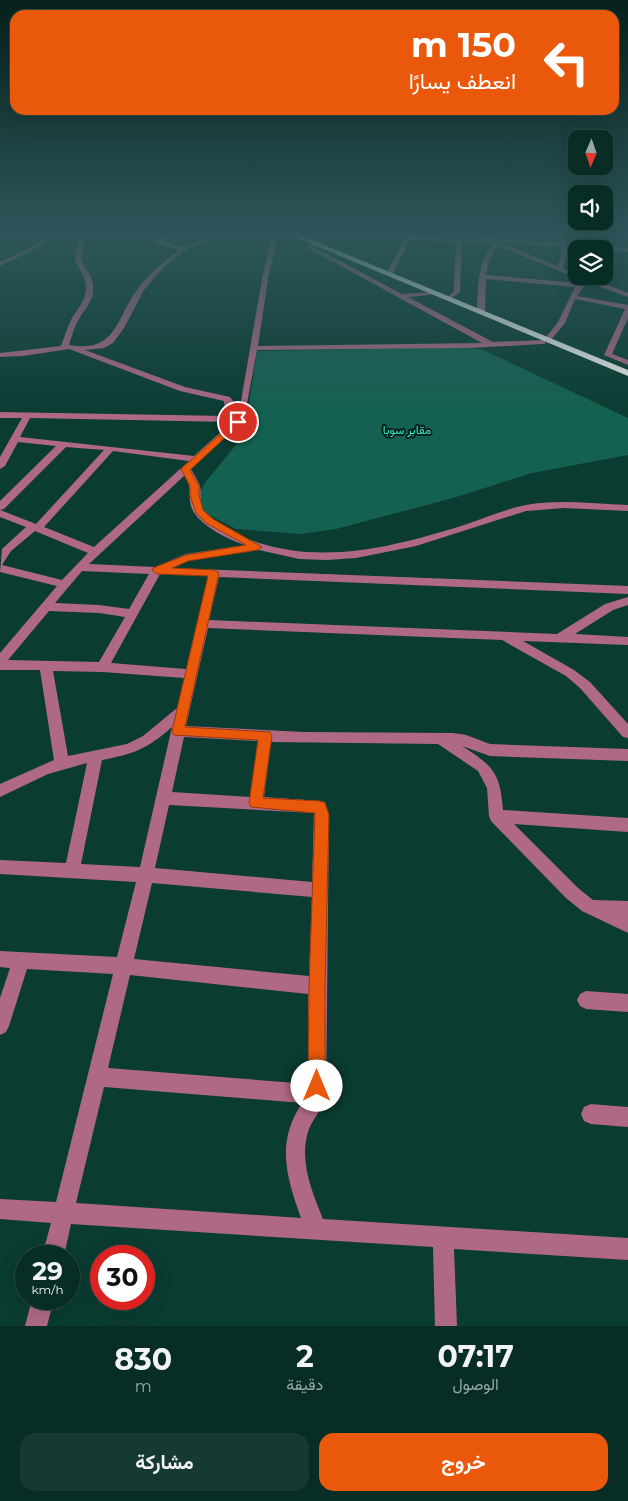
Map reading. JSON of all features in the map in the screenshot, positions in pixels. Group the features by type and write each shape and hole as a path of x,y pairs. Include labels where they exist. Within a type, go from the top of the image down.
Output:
{"highway":[{"path":"429,293 628,373"},
{"path":"437,293 628,378"}],"street":[{"path":"65,346 74,320 87,301 89,293"},
{"path":"74,348 102,346 110,341 120,328 140,293"},
{"path":"191,674 0,663 4,650 45,607 79,567 197,459 235,419 245,401 263,293"},
{"path":"395,293 490,344"},
{"path":"400,296 429,293"},
{"path":"449,298 456,293"},
{"path":"481,311 482,293"},
{"path":"254,348 470,346 544,340 561,324 576,293"},
{"path":"573,297 628,309 608,355 628,363"},
{"path":"0,355 28,354 65,346 74,348 183,389 227,399 235,419"},
{"path":"0,415 235,419"},
{"path":"0,423 12,416"},
{"path":"0,466 27,416"},
{"path":"15,439 112,448 197,459"},
{"path":"0,507 63,444"},
{"path":"0,562 7,549 36,528 112,448"},
{"path":"186,469 195,486 194,495 199,512 209,521 236,538 257,547 307,557 358,555 393,549 525,508 551,506 628,508"},
{"path":"0,513 95,552"},
{"path":"103,668 157,570 186,558 257,547"},
{"path":"79,567 628,590"},
{"path":"0,568 64,584"},
{"path":"57,1245 146,875 214,573"},
{"path":"560,638 609,607 628,601"},
{"path":"45,607 99,609 132,614"},
{"path":"203,624 628,641"},
{"path":"502,636 570,673 585,685 628,733"},
{"path":"46,666 62,763"},
{"path":"0,790 62,763 129,750 148,740 182,711"},
{"path":"178,731 372,740 441,739 466,741 490,750 628,755"},
{"path":"256,803 265,736"},
{"path":"441,739 483,767 494,788 496,816 572,893 588,906 628,925"},
{"path":"72,871 96,756"},
{"path":"163,798 320,807 322,815 317,986 317,1086 314,1094 316,1099 304,1114 298,1129 295,1161 298,1183 316,1229"},
{"path":"496,816 628,824"},
{"path":"0,867 146,875 319,890"},
{"path":"588,906 628,909"},
{"path":"0,959 124,966 317,986"},
{"path":"0,1026 21,960"},
{"path":"586,1000 628,1003"},
{"path":"98,1077 314,1094"},
{"path":"591,1114 628,1117"},
{"path":"0,1209 628,1249"},
{"path":"443,1238 446,1326"},
{"path":"36,1326 40,1310"}],"green space":[{"name":"مقابر سوبا","path":"481,349 628,418 628,455 532,473 453,498 336,529 301,534 236,529 205,513 198,501 199,493 207,480 250,428 247,416 257,351"}],"route":[{"path":"238,422 186,469 195,486 194,495 199,512 209,521 236,538 257,547 186,558 157,570 214,573 178,731 265,736 256,803 320,807 322,815 317,986 317,1086"}]}
